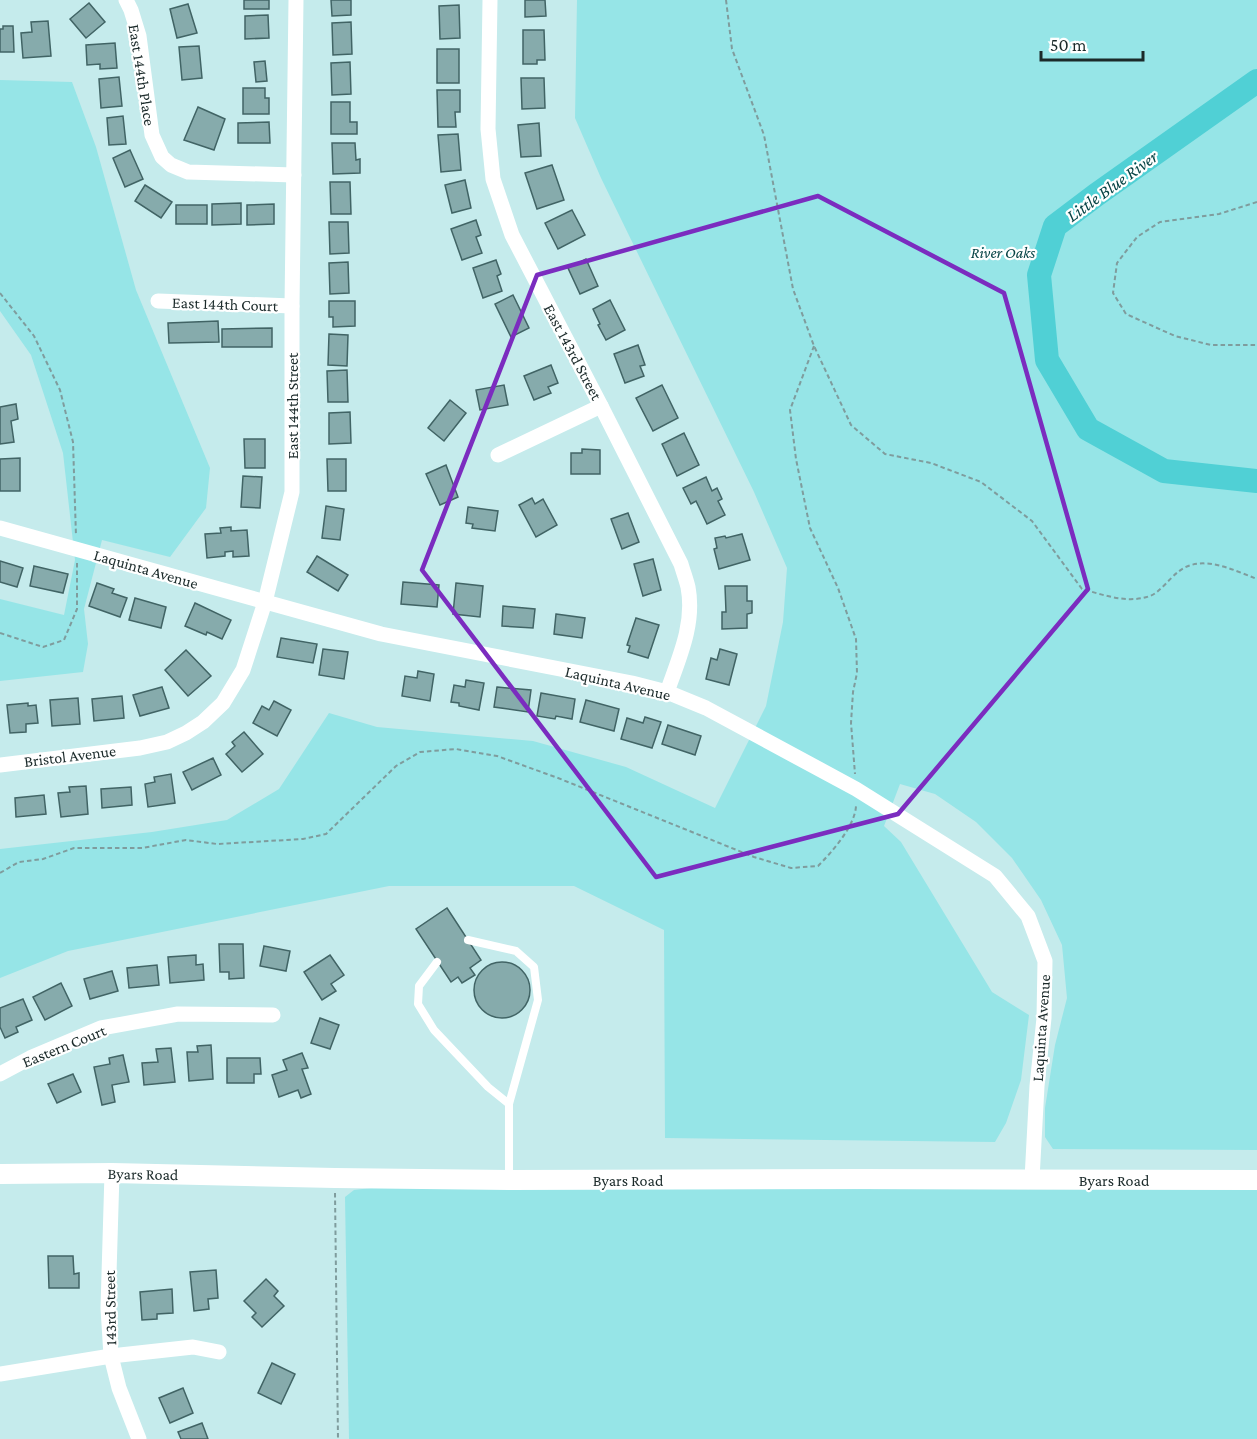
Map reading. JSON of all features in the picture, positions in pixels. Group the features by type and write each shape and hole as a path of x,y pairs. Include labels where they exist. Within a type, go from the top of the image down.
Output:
{"street":[{"name":"East 144th Place","path":"126,0 139,36 152,135 162,157 171,165 188,172 294,175"},
{"name":"East 144th Street","path":"140,748 167,742 203,722 223,703 243,670 264,602 292,492 296,0"},
{"name":"East 143rd Street","path":"490,0 488,129 493,179 512,236 681,564 688,586 690,609 688,632 667,692"},
{"name":"East 144th Court","path":"158,301 292,306"},
{"path":"498,455 601,406"},
{"name":"Laquinta Avenue","path":"0,528 381,634 632,683 667,692 706,708 856,789 995,876 1028,916 1045,961 1044,1017 1037,1086 1032,1179"},
{"name":"Bristol Avenue","path":"0,765 140,748"},
{"name":"Eastern Court","path":"0,1074 30,1058 101,1028 178,1014 273,1016"},
{"name":"Byars Road","path":"0,1174 112,1173 508,1180 1257,1180"},
{"name":"143rd Street","path":"112,1173 108,1308 111,1356 119,1388 139,1439"},
{"path":"0,1374 111,1356 193,1347 219,1352"}],"lane":[{"path":"468,940 516,951 534,967 538,1000 509,1104 508,1180"},
{"path":"437,962 419,986 418,1004 434,1030 488,1087 509,1104"}],"path":[{"path":"726,0 732,49 764,135 793,289 814,346 851,425 885,454 931,463 981,482 1032,521 1082,589 1126,600 1152,596 1180,570 1200,563 1225,566 1257,579"},
{"path":"1257,202 1219,214 1160,222 1137,237 1117,263 1113,293 1126,314 1175,336 1211,345 1257,345"},
{"path":"0,293 34,336 60,390 73,442 77,550 77,609 64,640 43,647 0,633"},
{"path":"0,873 20,862 43,859 74,848 142,848 186,840 217,844 303,838 326,834 396,766 420,752 456,749 497,756 558,778 754,857 791,868 818,866 836,847 855,815 856,789 851,723 857,673 856,639 838,588 810,528 796,459 790,410 814,346"},
{"path":"335,1178 338,1439"}],"highlighted area":[{"path":"818,196 1004,293 1088,589 898,814 656,877 422,570 537,275"}],"green space":[{"name":"River Oaks","path":"577,0 1257,0 1257,1150 1053,1149 1045,1137 1045,1108 1055,1045 1067,998 1062,945 1041,900 1012,858 976,822 935,794 900,784 884,826 901,842 992,992 1029,1015 1021,1080 1006,1123 995,1142 665,1138 664,930 574,886 389,886 68,951 0,978 0,849 152,832 227,820 279,789 329,713 377,727 533,741 626,767 715,808 766,706 783,622 787,568 754,492 601,178 575,118"},
{"path":"0,80 72,82 96,147 136,290 210,468 206,508 170,557 102,540 84,609 88,644 83,672 0,681 0,599 64,615 75,560 63,453 31,355 0,311"},
{"path":"371,1188 1257,1190 1257,1439 349,1439 345,1197 354,1190"}],"building":[{"path":"244,0 269,0 269,9 244,9"},
{"path":"331,0 351,0 351,15 332,16"},
{"path":"525,0 545,0 546,16 525,17"},
{"path":"89,3 105,22 86,38 70,19"},
{"path":"188,4 197,33 177,38 170,9"},
{"path":"459,5 460,38 440,39 439,6"},
{"path":"268,15 269,38 245,39 245,16"},
{"path":"48,21 51,56 23,58 21,33 32,32 31,22"},
{"path":"351,22 352,54 333,55 332,23"},
{"path":"3,26 13,26 14,52 0,52 0,29 3,29"},
{"path":"523,30 544,30 545,60 537,60 537,64 523,64"},
{"path":"115,43 117,68 100,69 100,64 87,65 86,45"},
{"path":"199,46 202,78 182,80 179,47"},
{"path":"437,49 459,49 459,83 437,83"},
{"path":"265,61 267,81 256,82 254,62"},
{"path":"350,62 351,94 332,95 331,63"},
{"path":"119,77 122,106 101,108 99,79"},
{"path":"521,78 544,78 545,108 522,109"},
{"path":"243,88 265,88 265,98 269,98 269,114 243,114"},
{"path":"437,90 460,90 460,112 455,112 456,127 438,127"},
{"path":"331,102 350,102 350,122 357,122 357,134 331,134"},
{"path":"198,107 225,119 214,150 184,140"},
{"path":"123,116 126,144 109,145 107,118"},
{"path":"269,122 270,143 238,143 238,123"},
{"path":"539,123 541,156 521,157 518,125"},
{"path":"458,134 461,170 441,172 438,135"},
{"path":"332,143 355,143 356,160 360,159 360,173 333,174"},
{"path":"130,150 143,179 125,187 113,158"},
{"path":"552,165 564,200 537,209 525,173"},
{"path":"465,180 471,208 452,213 445,185"},
{"path":"330,182 350,182 351,214 331,214"},
{"path":"145,185 172,202 161,218 135,201"},
{"path":"241,203 241,224 212,225 212,204"},
{"path":"274,204 274,224 247,225 247,205"},
{"path":"176,205 207,205 207,224 176,224"},
{"path":"572,210 585,235 558,249 545,223"},
{"path":"476,220 481,235 476,237 482,253 462,260 451,229"},
{"path":"329,222 348,222 349,253 330,254"},
{"path":"586,259 598,286 580,294 568,268"},
{"path":"496,260 501,274 497,276 502,291 483,298 473,268"},
{"path":"348,262 349,293 330,294 329,263"},
{"path":"513,295 529,328 511,337 495,304"},
{"path":"610,300 625,330 606,340 593,309"},
{"path":"329,301 355,301 355,326 333,327 333,317 329,317"},
{"path":"218,321 219,342 169,343 168,323"},
{"path":"272,328 272,347 222,347 222,329"},
{"path":"329,334 348,335 347,366 328,365"},
{"path":"638,345 645,365 640,366 644,376 625,383 614,354"},
{"path":"551,365 558,383 548,387 551,393 534,400 524,376"},
{"path":"347,370 348,402 328,402 327,371"},
{"path":"504,385 508,405 480,410 476,390"},
{"path":"662,385 678,418 653,431 636,398"},
{"path":"450,400 466,413 444,441 428,428"},
{"path":"16,404 18,419 11,421 14,442 0,444 0,407"},
{"path":"350,412 351,443 329,444 329,413"},
{"path":"684,433 699,465 677,476 662,444"},
{"path":"244,439 265,439 265,468 245,468"},
{"path":"582,449 600,450 600,474 571,474 571,453 582,453"},
{"path":"20,458 20,491 0,491 0,459"},
{"path":"327,459 346,459 346,491 328,491"},
{"path":"446,465 458,497 440,505 426,474"},
{"path":"243,476 262,477 260,508 241,507"},
{"path":"706,477 712,491 717,488 722,499 718,501 725,515 707,524 696,501 691,504 683,488"},
{"path":"532,498 535,504 543,499 557,525 536,537 519,505"},
{"path":"326,506 344,509 340,540 322,538"},
{"path":"468,507 498,511 495,531 472,528 473,524 466,523"},
{"path":"628,513 639,542 622,549 611,519"},
{"path":"231,527 231,531 247,530 249,556 233,557 233,551 225,552 225,556 207,558 205,534 221,533 220,528"},
{"path":"742,534 750,560 719,569 714,549 717,548 715,538"},
{"path":"317,556 348,575 338,591 307,572"},
{"path":"653,559 661,590 643,596 634,564"},
{"path":"0,561 23,568 17,587 0,582"},
{"path":"34,566 68,574 63,593 30,586"},
{"path":"403,582 439,585 437,607 401,604"},
{"path":"97,583 114,589 112,593 127,598 120,617 89,606"},
{"path":"456,583 483,586 480,617 453,614"},
{"path":"725,586 747,586 747,601 752,601 752,613 747,614 747,628 722,629 722,612 726,612"},
{"path":"135,598 166,607 161,628 129,620"},
{"path":"195,603 231,620 222,639 185,626"},
{"path":"503,606 535,609 533,628 502,626"},
{"path":"556,614 585,618 582,638 554,634"},
{"path":"636,618 659,625 648,658 628,652 630,646 627,645"},
{"path":"281,638 317,644 313,663 277,657"},
{"path":"323,649 348,652 344,679 319,675"},
{"path":"720,649 737,654 729,685 706,679 711,658 717,660"},
{"path":"186,650 211,676 188,696 165,670"},
{"path":"418,671 434,674 430,701 402,696 405,676 417,678"},
{"path":"466,680 484,683 479,710 451,702 454,685 465,687"},
{"path":"162,687 169,708 140,716 133,695"},
{"path":"497,687 531,690 528,712 494,707"},
{"path":"541,693 575,699 572,719 537,716"},
{"path":"122,696 124,718 94,721 92,699"},
{"path":"78,698 80,724 52,726 50,700"},
{"path":"586,700 619,709 614,731 580,722"},
{"path":"274,701 291,710 277,736 253,723 262,706 269,710"},
{"path":"28,703 28,706 36,705 38,723 26,724 26,732 10,733 7,705"},
{"path":"645,717 661,722 652,748 621,739 627,718 643,723"},
{"path":"668,725 701,736 695,755 662,744"},
{"path":"244,732 263,754 242,772 226,754 235,746 232,742"},
{"path":"213,758 221,775 192,790 183,772"},
{"path":"171,774 175,803 148,807 145,784 155,782 154,777"},
{"path":"86,786 88,814 61,817 58,793 70,792 69,787"},
{"path":"131,787 132,805 102,808 101,789"},
{"path":"44,795 46,814 16,817 15,798"},
{"path":"447,908 481,960 470,968 475,975 462,983 458,977 451,982 416,929"},
{"path":"219,944 243,944 244,978 229,979 229,972 220,972"},
{"path":"264,946 290,951 286,971 260,966"},
{"path":"196,955 196,965 203,964 204,980 170,983 168,957"},
{"path":"330,955 344,975 331,984 336,991 322,1000 304,972"},
{"path":"496,962 508,962 522,970 530,984 528,1001 522,1010 508,1018 496,1018 479,1006 474,996 474,984 486,967"},
{"path":"157,965 159,985 129,988 127,968"},
{"path":"112,971 118,991 90,999 84,979"},
{"path":"61,983 72,1006 45,1020 33,997"},
{"path":"23,999 32,1020 16,1027 18,1032 5,1038 0,1027 0,1008"},
{"path":"320,1018 339,1025 330,1049 311,1043"},
{"path":"211,1045 213,1079 189,1081 187,1052 198,1052 197,1046"},
{"path":"171,1048 175,1082 144,1085 142,1063 158,1062 156,1049"},
{"path":"302,1053 308,1068 302,1069 311,1094 301,1098 298,1090 279,1097 272,1075 287,1070 283,1060"},
{"path":"123,1055 129,1082 112,1085 115,1102 102,1105 94,1067 110,1064 109,1058"},
{"path":"227,1058 260,1058 261,1074 254,1074 254,1083 227,1083"},
{"path":"73,1074 81,1092 57,1103 48,1084"},
{"path":"48,1256 73,1256 74,1274 79,1273 79,1288 49,1288"},
{"path":"216,1270 218,1298 208,1299 209,1309 194,1311 190,1272"},
{"path":"266,1279 278,1291 274,1296 284,1306 262,1327 252,1317 256,1313 244,1301"},
{"path":"172,1289 173,1313 157,1314 157,1319 142,1320 140,1292"},
{"path":"272,1363 295,1374 281,1404 258,1393"},
{"path":"183,1388 193,1413 170,1423 159,1398"},
{"path":"202,1423 208,1439 181,1439 178,1432"}],"waterway":[{"name":"Little Blue River","path":"1257,81 1055,226 1039,275 1047,360 1088,429 1164,471 1257,481"}]}
